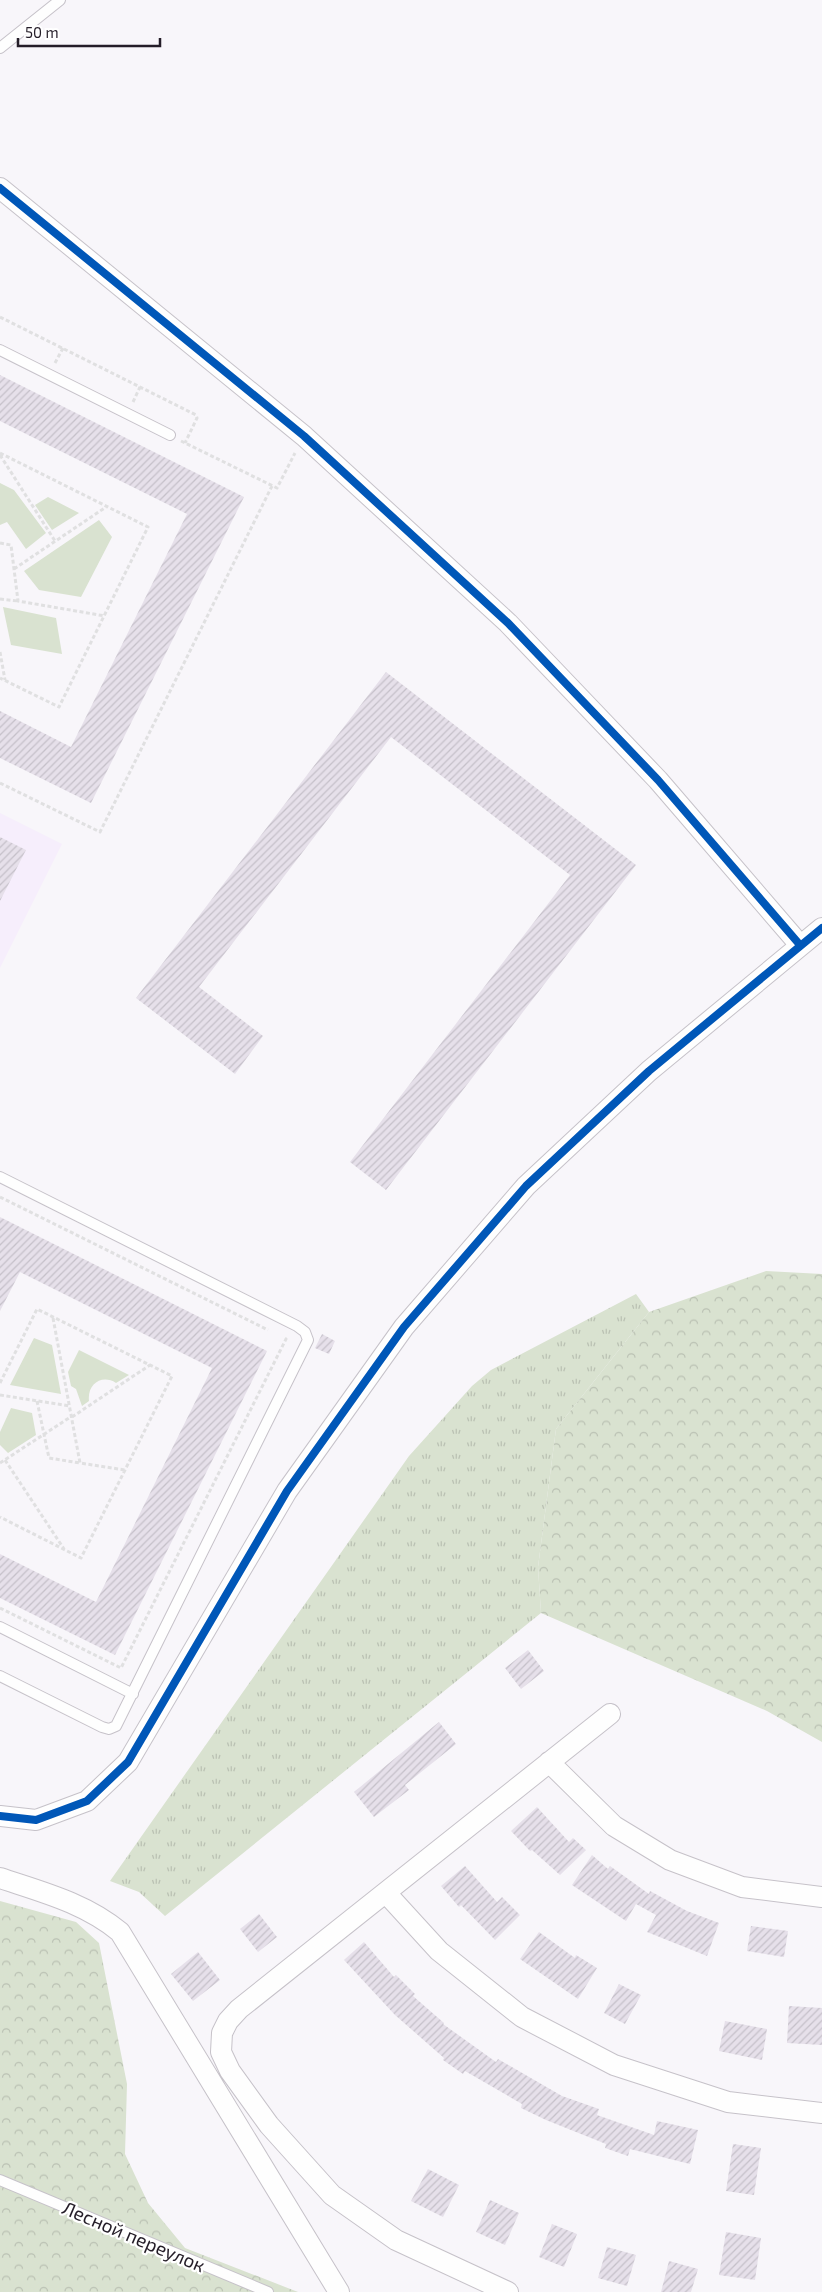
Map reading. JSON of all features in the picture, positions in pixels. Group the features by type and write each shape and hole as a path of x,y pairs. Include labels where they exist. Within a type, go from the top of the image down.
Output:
{"street":[{"path":"0,188 304,436 508,623 658,780 800,945"},
{"path":"0,1816 36,1820 87,1801 128,1762 287,1491 404,1327 526,1186 649,1071 822,928"},
{"path":"508,2292 396,2240 332,2195 269,2125 230,2071 221,2052 222,2033 228,2021 239,2008 610,1714"},
{"path":"549,1762 614,1826 670,1860 742,1887 822,1897"},
{"path":"0,1878 83,1908 103,1918 120,1932 339,2292"},
{"path":"386,1893 440,1951 522,2016 614,2065 728,2102 822,2113"}],"lane":[{"path":"0,48 60,0"},
{"path":"0,350 170,435"},
{"path":"0,1177 297,1326 305,1332 308,1340 134,1694 116,1726 109,1730 0,1676"},
{"path":"0,1627 134,1694"},
{"name":"Лесной переулок","path":"0,2180 268,2292"}],"path":[{"path":"0,317 196,415 197,418 185,443"},
{"path":"0,454 148,527 59,708 0,678"},
{"path":"0,454 55,541"},
{"path":"0,783 100,832 272,486"},
{"path":"14,569 107,506"},
{"path":"0,543 11,545 18,601"},
{"path":"0,599 105,616"},
{"path":"0,652 5,681"},
{"path":"0,1197 268,1330"},
{"path":"0,1383 37,1309 172,1376 81,1558 0,1517"},
{"path":"53,1317 80,1463"},
{"path":"0,1608 122,1668 286,1339 277,1334"},
{"path":"0,1463 150,1366"},
{"path":"0,1394 70,1406"},
{"path":"38,1401 49,1458 125,1470"},
{"path":"5,1460 65,1550"}],"shaded area":[{"path":"0,813 62,844 0,968"}],"green space":[{"path":"0,483 14,490 46,533 26,549 7,522 0,525"},
{"path":"48,497 79,513 52,530 35,505"},
{"path":"99,520 112,537 81,597 39,590 24,571"},
{"path":"3,607 56,618 62,654 11,645"},
{"path":"766,1271 822,1274 822,1742 767,1711 541,1613 538,1567 556,1429 649,1312"},
{"path":"636,1294 649,1312 556,1429 538,1567 541,1613 165,1916 139,1892 110,1881 409,1456 472,1386 491,1370"},
{"path":"34,1338 52,1345 61,1394 10,1385"},
{"path":"79,1350 129,1375 116,1383 111,1380 96,1382 90,1390 89,1401 82,1406 76,1389 71,1386 68,1372"},
{"path":"11,1408 32,1413 36,1435 8,1453 0,1445 0,1432"},
{"path":"0,1901 76,1922 99,1943 127,2084 125,2154 148,2203 185,2248 298,2292 0,2292"}],"building":[{"path":"0,375 244,497 91,803 0,758 0,711 71,747 187,514 0,421"},
{"path":"386,672 636,865 386,1190 350,1162 570,875 391,737 199,987 263,1036 235,1074 136,998"},
{"path":"0,837 26,850 0,901"},
{"path":"0,1217 267,1351 115,1655 0,1598 0,1554 96,1602 212,1368 20,1272 0,1311"},
{"path":"322,1334 335,1341 329,1354 315,1348"},
{"path":"528,1650 544,1671 521,1689 505,1668"},
{"path":"439,1722 456,1744 405,1785 409,1790 374,1817 354,1792"},
{"path":"537,1807 569,1842 573,1838 586,1850 560,1875 532,1850 530,1851 511,1831"},
{"path":"592,1855 608,1869 610,1866 649,1894 650,1891 687,1911 719,1923 707,1956 647,1932 656,1915 636,1904 626,1921 572,1885"},
{"path":"465,1866 497,1902 502,1897 520,1915 495,1940 461,1905 459,1907 441,1886"},
{"path":"259,1914 277,1937 258,1952 240,1929"},
{"path":"751,1926 788,1931 784,1957 747,1951"},
{"path":"539,1932 575,1958 576,1955 597,1968 578,1999 520,1959"},
{"path":"364,1942 394,1977 396,1975 415,1994 413,1996 443,2024 496,2062 498,2059 562,2096 599,2109 597,2115 654,2135 657,2121 698,2130 690,2164 630,2149 628,2156 605,2148 606,2144 521,2108 522,2104 465,2071 463,2074 443,2060 444,2058 395,2015 344,1960"},
{"path":"198,1952 220,1980 193,2001 171,1974"},
{"path":"619,1984 641,1995 625,2024 604,2013"},
{"path":"789,2006 822,2008 822,2045 787,2043"},
{"path":"725,2021 767,2029 762,2060 719,2051"},
{"path":"733,2144 761,2148 754,2195 726,2191"},
{"path":"428,2169 459,2185 443,2217 411,2201"},
{"path":"490,2200 519,2213 505,2245 476,2232"},
{"path":"552,2224 577,2234 564,2267 539,2257"},
{"path":"726,2232 761,2238 755,2280 719,2275"},
{"path":"607,2247 636,2255 627,2286 598,2278"},
{"path":"669,2261 698,2269 691,2292 661,2292"}],"cycle path":[{"path":"0,188 304,436 508,623 658,780 800,945"},
{"path":"0,1816 36,1820 87,1801 128,1762 287,1491 404,1327 526,1186 649,1071 822,928"}]}
